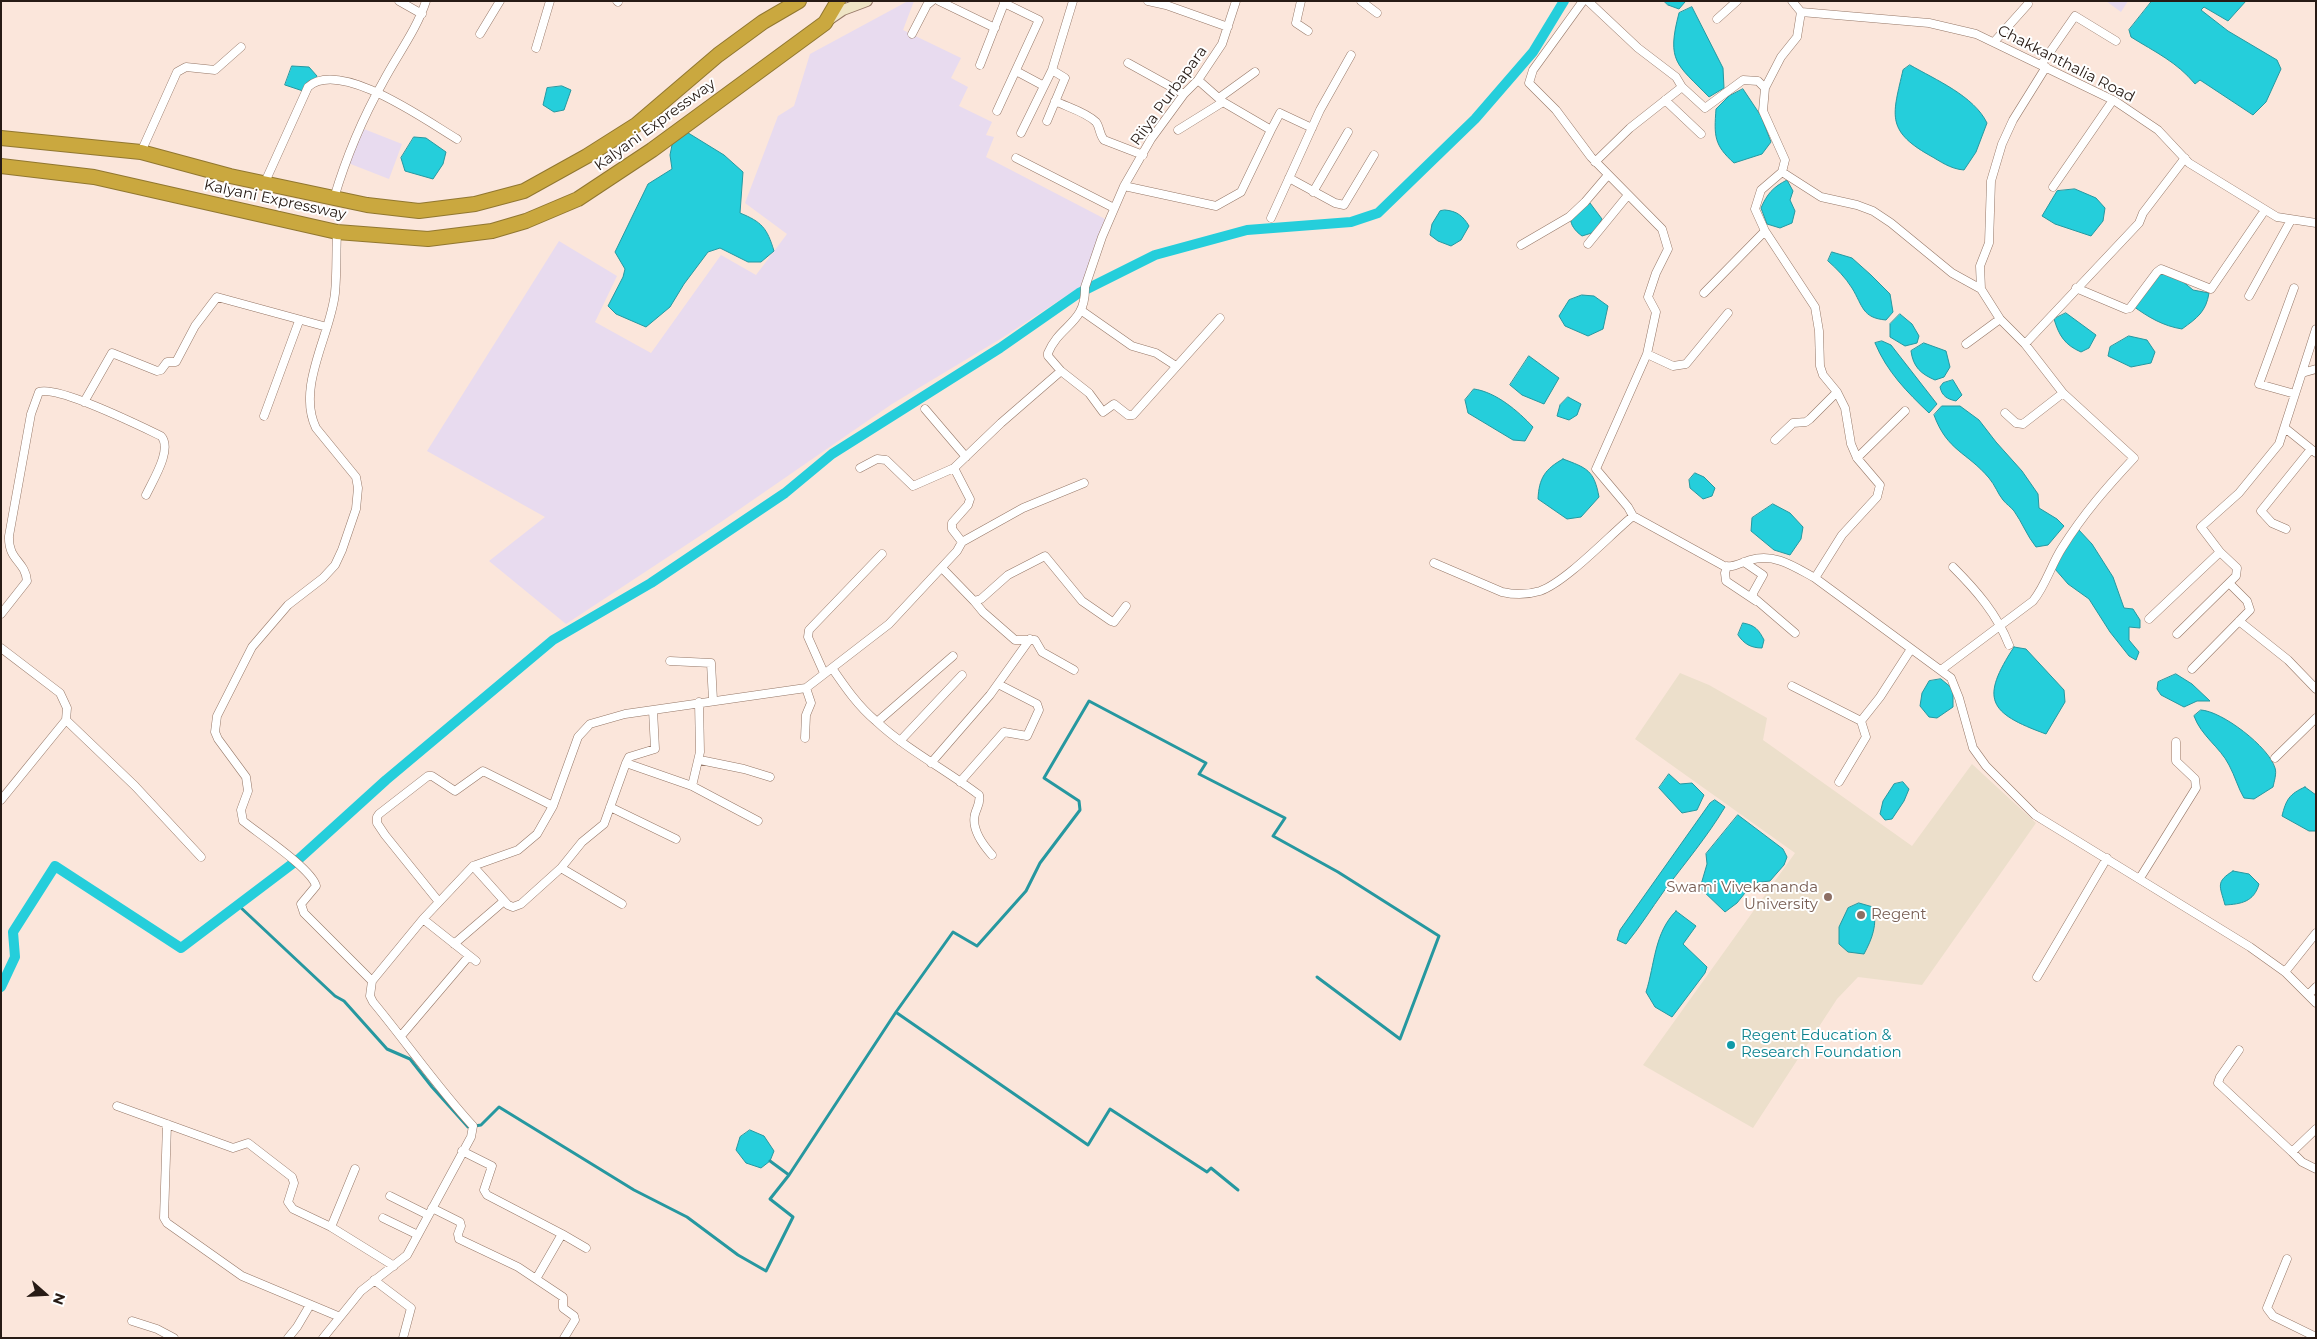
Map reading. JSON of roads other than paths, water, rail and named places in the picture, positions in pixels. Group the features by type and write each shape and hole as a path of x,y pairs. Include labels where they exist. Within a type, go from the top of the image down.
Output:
{"highway":[{"name":"Kalyani Expressway","path":"1,138 141,152 230,176 265,182 367,206 419,210 475,204 524,191 587,156 636,125 718,55 763,22 799,1"},
{"path":"825,23 838,1"},
{"name":"Kalyani Expressway","path":"1,166 94,177 337,232 428,239 492,231 526,221 578,199 652,150 825,23"}],"street":[{"path":"398,1 422,14"},
{"path":"334,198 344,164 378,92 422,14 426,1"},
{"path":"480,34 500,1"},
{"path":"536,48 550,1"},
{"name":"Kalyani Expressway","path":"825,23 843,10 866,1"},
{"path":"912,34 927,5 932,1"},
{"path":"939,1 952,4 995,28"},
{"path":"1021,133 1052,70 1073,1"},
{"path":"1148,1 1166,3 1228,27"},
{"name":"Riiya Purbapara","path":"1082,311 1085,300 1085,287 1124,186 1151,139 1184,94 1198,80 1222,44 1236,1"},
{"path":"1301,1 1296,23 1308,31"},
{"path":"1361,1 1377,13"},
{"path":"1582,1 1533,70 1529,83 1556,110 1595,162 1662,229 1668,249 1656,273 1648,297 1656,312 1648,354 1596,469 1628,507 1633,516 1727,566 1767,557 1790,564 1814,578 1941,670 1951,678 1970,741 1986,766 2035,815 2140,878 2194,914 2235,937 2286,972 2316,1003"},
{"path":"1588,1 1638,48 1676,77 1682,87 1705,108 1743,80 1758,81 1765,88"},
{"path":"1717,19 1737,1"},
{"path":"1792,1 1801,12 1797,36 1781,57 1765,88 1763,111 1785,160 1782,172 1761,190 1755,209 1765,231 1815,307 1819,331 1820,366 1823,375 1837,392 1845,408 1852,444 1857,458 1877,481 1879,491 1876,497 1842,535 1814,578"},
{"path":"980,65 1004,2 1039,20 997,111"},
{"path":"1994,42 2028,4"},
{"name":"Chakkanthalia Road","path":"1801,12 1929,23 1976,34 2113,100 2158,130 2185,158 2277,217 2316,223"},
{"path":"1981,290 1980,266 1989,243 1991,180 2002,144 2013,120 2075,16 2116,41"},
{"path":"141,152 177,72 186,66 215,70 241,47"},
{"path":"1271,218 1312,128 1351,55"},
{"path":"1128,63 1184,94"},
{"path":"1047,121 1065,78 1052,70"},
{"path":"1016,71 1044,86"},
{"path":"1178,130 1221,100 1255,72"},
{"path":"1198,80 1221,100 1271,130"},
{"path":"265,182 304,97 312,84 317,81 343,81 378,92 457,139"},
{"path":"1595,162 1630,128 1682,87"},
{"path":"1665,100 1701,134"},
{"path":"2053,187 2113,100"},
{"path":"1055,101 1096,122 1104,140 1143,155"},
{"path":"1124,186 1216,206 1241,192 1280,113 1312,128"},
{"path":"1313,192 1348,132"},
{"path":"1289,178 1313,192 1340,205 1344,205 1374,155"},
{"path":"1016,158 1114,208"},
{"path":"2025,344 2139,223 2143,213 2185,158"},
{"path":"1782,172 1821,197 1857,205 1872,211 1891,223 1952,273 1981,290 2000,319 2025,344 2063,393 2134,458 2088,509 2055,561 2043,588 2033,601 1941,670"},
{"path":"1521,245 1569,217 1585,202 1608,175"},
{"path":"1588,244 1628,195"},
{"path":"2076,288 2126,309 2130,308 2161,269 2211,288 2265,210"},
{"path":"2249,296 2291,220"},
{"path":"1704,293 1765,231"},
{"path":"337,232 335,294 313,379 311,396 312,420 316,428 356,477 358,488 356,509 335,565 323,578 288,606 252,647 240,667 216,723 215,732 218,739 246,777 248,791 241,810 243,821 291,858 312,878 316,886 301,904 304,913 372,981"},
{"path":"2294,288 2258,384 2296,394"},
{"path":"84,402 112,352 158,371 167,362 175,363 194,326 217,297 327,327"},
{"path":"1176,366 1156,353 1132,346 1082,311 1048,353 1048,356 1061,371 1089,393 1103,412 1114,404 1130,415 1135,413 1220,318"},
{"path":"1648,354 1673,366 1686,364 1728,313"},
{"path":"1966,344 2000,319"},
{"path":"264,416 299,320"},
{"path":"2177,634 2236,576 2237,568 2220,552 2201,529 2202,525 2239,493 2278,444 2285,428 2316,329"},
{"path":"2302,373 2316,369"},
{"path":"860,468 877,460 886,460 913,486 954,468 1000,423 1061,371"},
{"path":"1,614 26,581 24,570 11,553 9,547 34,402 39,392 46,391 84,402 161,436 165,440 166,450 146,495"},
{"path":"1775,440 1793,423 1806,422 1810,419 1837,392"},
{"path":"2005,413 2016,423 2023,424 2063,393"},
{"path":"925,409 966,457"},
{"path":"1857,458 1905,411"},
{"path":"2285,428 2313,451 2261,511 2272,523 2286,529"},
{"path":"954,468 970,499 968,506 954,519 951,526 962,542"},
{"path":"323,1338 361,1291 407,1256 471,1137 473,1126 443,1093 373,1002 370,996 372,981 423,919 473,866 518,850 537,834 553,806 574,746 584,729 598,720 699,702 806,688 889,624 942,568 962,542 1023,508 1084,483"},
{"path":"1434,563 1502,592 1514,595 1539,591 1558,580 1633,516"},
{"path":"2149,619 2220,552"},
{"path":"824,673 808,636 809,630 882,554"},
{"path":"974,601 981,599 1008,575 1045,556 1082,601 1111,621 1114,622 1126,606"},
{"path":"1744,562 1763,575 1753,593 1756,601"},
{"path":"1727,566 1725,573 1726,581 1756,601 1795,633"},
{"path":"1953,566 1974,589 2001,624 2009,645"},
{"path":"942,568 983,612 1015,640 1030,639 1037,641 1042,652 1074,670"},
{"path":"2192,669 2249,612 2250,607 2230,584"},
{"path":"2239,621 2288,660 2316,689"},
{"path":"931,764 998,684 1030,639"},
{"path":"1,648 60,693 68,708 66,720 1,800"},
{"path":"1861,721 1880,697 1910,649"},
{"path":"877,722 953,656"},
{"path":"670,661 711,662 713,700"},
{"path":"832,668 855,701 877,722 931,764 980,797 974,818 980,841 992,855"},
{"path":"900,741 962,675"},
{"path":"960,782 1004,732 1027,736 1039,710 1037,704 998,684"},
{"path":"1792,686 1861,721 1866,737 1839,782"},
{"path":"805,738 806,715 811,703 806,688"},
{"path":"692,786 700,760 699,702"},
{"path":"473,866 510,906 521,904 561,868 582,842 604,824 629,756 654,749 653,710"},
{"path":"2275,758 2316,718"},
{"path":"66,720 135,786 200,857"},
{"path":"2140,878 2196,788 2195,779 2176,760 2176,742"},
{"path":"700,760 770,777"},
{"path":"626,763 692,786 758,822"},
{"path":"439,902 385,835 377,823 379,814 428,776 432,776 455,791 483,771 553,806"},
{"path":"610,807 676,839"},
{"path":"2037,976 2107,858"},
{"path":"561,868 622,904"},
{"path":"454,944 504,901"},
{"path":"401,1036 473,958 423,919"},
{"path":"2286,972 2316,933"},
{"path":"2308,995 2316,987"},
{"path":"2240,1050 2220,1077 2218,1083 2302,1162 2316,1168"},
{"path":"117,1106 233,1148 248,1143 292,1177 294,1183 288,1198 290,1205 331,1227 394,1266"},
{"path":"167,1124 165,1220 242,1276 340,1317"},
{"path":"2292,1152 2316,1129"},
{"path":"462,1151 492,1166 484,1190 487,1195 586,1248"},
{"path":"331,1227 355,1169"},
{"path":"390,1196 460,1222 459,1239 518,1268 563,1297 562,1308 575,1318 564,1338"},
{"path":"383,1218 418,1235"},
{"path":"536,1279 562,1234"},
{"path":"2287,1259 2267,1308 2274,1316 2316,1337"},
{"path":"374,1280 411,1308 403,1338"},
{"path":"288,1338 310,1305"},
{"path":"132,1321 174,1338"}],"water":[{"path":"1664,1 1685,2 1679,9 1668,5"},
{"path":"2152,1 2246,1 2228,21 2204,7 2201,10 2228,31 2277,60 2281,69 2266,102 2253,115 2200,80 2195,84 2173,63 2131,37 2129,30"},
{"path":"1692,7 1723,68 1724,88 1709,97 1682,69 1674,52 1675,29 1679,13"},
{"path":"1910,65 1964,97 1981,113 1987,123 1976,152 1964,170 1950,166 1929,155 1915,146 1899,129 1895,110 1897,98 1903,70"},
{"path":"292,66 309,67 317,76 309,93 285,85"},
{"path":"562,86 571,90 564,110 554,112 543,105 547,88"},
{"path":"1743,89 1761,116 1771,142 1762,154 1734,163 1722,151 1717,139 1715,126 1716,109 1729,96"},
{"path":"685,131 724,155 743,172 740,213 763,227 774,251 761,262 748,262 720,248 708,252 684,284 670,307 646,327 616,314 608,306 623,277 625,269 615,252 648,184 672,169 670,155 673,140"},
{"path":"414,137 426,138 446,152 443,164 433,179 405,171 401,158"},
{"path":"1787,180 1793,191 1790,200 1795,211 1792,223 1780,228 1767,224 1761,208 1771,191"},
{"path":"2075,189 2096,198 2105,208 2103,221 2091,236 2055,224 2042,216 2057,191"},
{"path":"1581,202 1590,203 1602,219 1595,232 1582,236 1571,223 1573,210"},
{"path":"1445,210 1459,215 1469,226 1461,240 1451,246 1438,241 1430,235 1432,224 1440,211"},
{"path":"1832,252 1852,258 1890,294 1893,312 1886,320 1872,317 1864,310 1841,273 1828,261"},
{"path":"2165,274 2181,280 2193,290 2209,293 2206,305 2200,314 2182,329 2156,321 2133,306 2155,276"},
{"path":"1582,295 1594,296 1608,306 1603,329 1588,336 1565,326 1559,316 1569,300"},
{"path":"2066,313 2096,335 2089,348 2081,352 2067,343 2061,335 2054,319"},
{"path":"1900,314 1912,324 1919,336 1917,343 1905,346 1890,337 1890,324"},
{"path":"2129,336 2147,340 2155,352 2151,363 2131,367 2108,356 2110,347"},
{"path":"1882,341 1891,345 1937,404 1929,413 1905,389 1885,363 1875,343"},
{"path":"1924,343 1946,351 1950,367 1944,377 1935,380 1916,366 1911,351"},
{"path":"1529,356 1559,378 1544,404 1522,395 1510,385"},
{"path":"1953,380 1962,395 1956,401 1945,397 1940,387 1943,383"},
{"path":"1474,389 1498,398 1514,409 1533,427 1525,441 1513,440 1468,413 1465,400"},
{"path":"1568,397 1581,404 1577,415 1569,420 1557,416 1560,405"},
{"path":"1942,406 1960,406 1979,420 2022,471 2038,494 2039,508 2057,519 2064,526 2048,545 2036,547 2014,511 2003,500 1989,478 1951,444 1939,427 1934,415"},
{"path":"1563,459 1584,468 1592,475 1595,481 1599,497 1581,517 1567,519 1538,499 1544,475"},
{"path":"1695,473 1704,477 1715,488 1712,496 1703,499 1690,488 1689,480"},
{"path":"1773,504 1790,513 1803,527 1801,539 1790,555 1774,550 1751,531 1752,518"},
{"path":"2078,529 2092,544 2113,577 2124,608 2133,609 2140,620 2140,628 2129,627 2129,640 2139,652 2136,660 2129,656 2110,632 2089,599 2068,584 2055,569 2060,553"},
{"path":"1743,623 1751,625 1758,631 1764,640 1762,648 1751,646 1740,638 1738,635"},
{"path":"2014,647 2026,649 2064,690 2065,702 2046,734 2012,719 2001,711 1996,702 1994,692 1996,680"},
{"path":"2176,674 2192,684 2210,701 2197,701 2184,707 2161,695 2157,689 2158,682"},
{"path":"1941,679 1953,689 1953,707 1937,718 1929,717 1920,706 1922,693 1929,681"},
{"path":"2201,710 2210,712 2232,723 2244,731 2264,750 2276,770 2273,787 2254,799 2244,798 2225,759 2197,723 2194,716"},
{"path":"1669,774 1680,784 1692,783 1704,795 1697,810 1682,813 1659,788"},
{"path":"1903,782 1909,789 1904,801 1892,819 1885,820 1880,814 1883,801 1894,784"},
{"path":"2305,787 2316,795 2316,831 2309,831 2282,816 2289,798 2295,792"},
{"path":"1715,800 1725,807 1711,829 1626,944 1617,940 1620,930 1710,803"},
{"path":"1738,815 1783,849 1787,857 1784,865 1770,881 1753,883 1737,903 1725,912 1700,888 1707,864 1706,854"},
{"path":"2233,871 2249,874 2259,884 2254,895 2246,901 2225,905 2220,885 2223,878"},
{"path":"1859,903 1873,907 1875,919 1873,931 1864,954 1848,952 1839,944 1839,927 1848,908"},
{"path":"1676,911 1696,926 1683,944 1707,967 1705,973 1672,1017 1655,1007 1646,992 1659,939 1663,929"},
{"path":"750,1130 764,1136 774,1151 770,1161 761,1168 746,1163 736,1150 740,1137"}],"waterway":[{"path":"1,987 15,957 13,932 55,866 181,948 300,858 386,780 553,640 651,583 785,493 832,454 1000,348 1079,293 1155,255 1247,230 1351,222 1378,213 1475,119 1533,52 1564,1"},
{"path":"238,905 335,996 344,1001 387,1049 410,1059 468,1127 481,1125 499,1107 634,1190 687,1217 738,1255 766,1271 793,1217 770,1199 789,1175 896,1012 953,932 977,946 1026,891 1040,863 1080,810 1079,801 1044,778 1089,701 1206,763 1199,774 1285,818 1273,836 1338,872 1439,936 1400,1039 1317,977"},
{"path":"897,1013 1088,1145 1110,1109 1207,1172 1211,1168 1238,1190"},
{"path":"770,1161 789,1175"}],"place":[{"name":"Swami Vivekananda University","path":"1828,897"},
{"name":"Regent","path":"1861,915"},
{"name":"Regent Education & Research Foundation","path":"1731,1045"}]}
